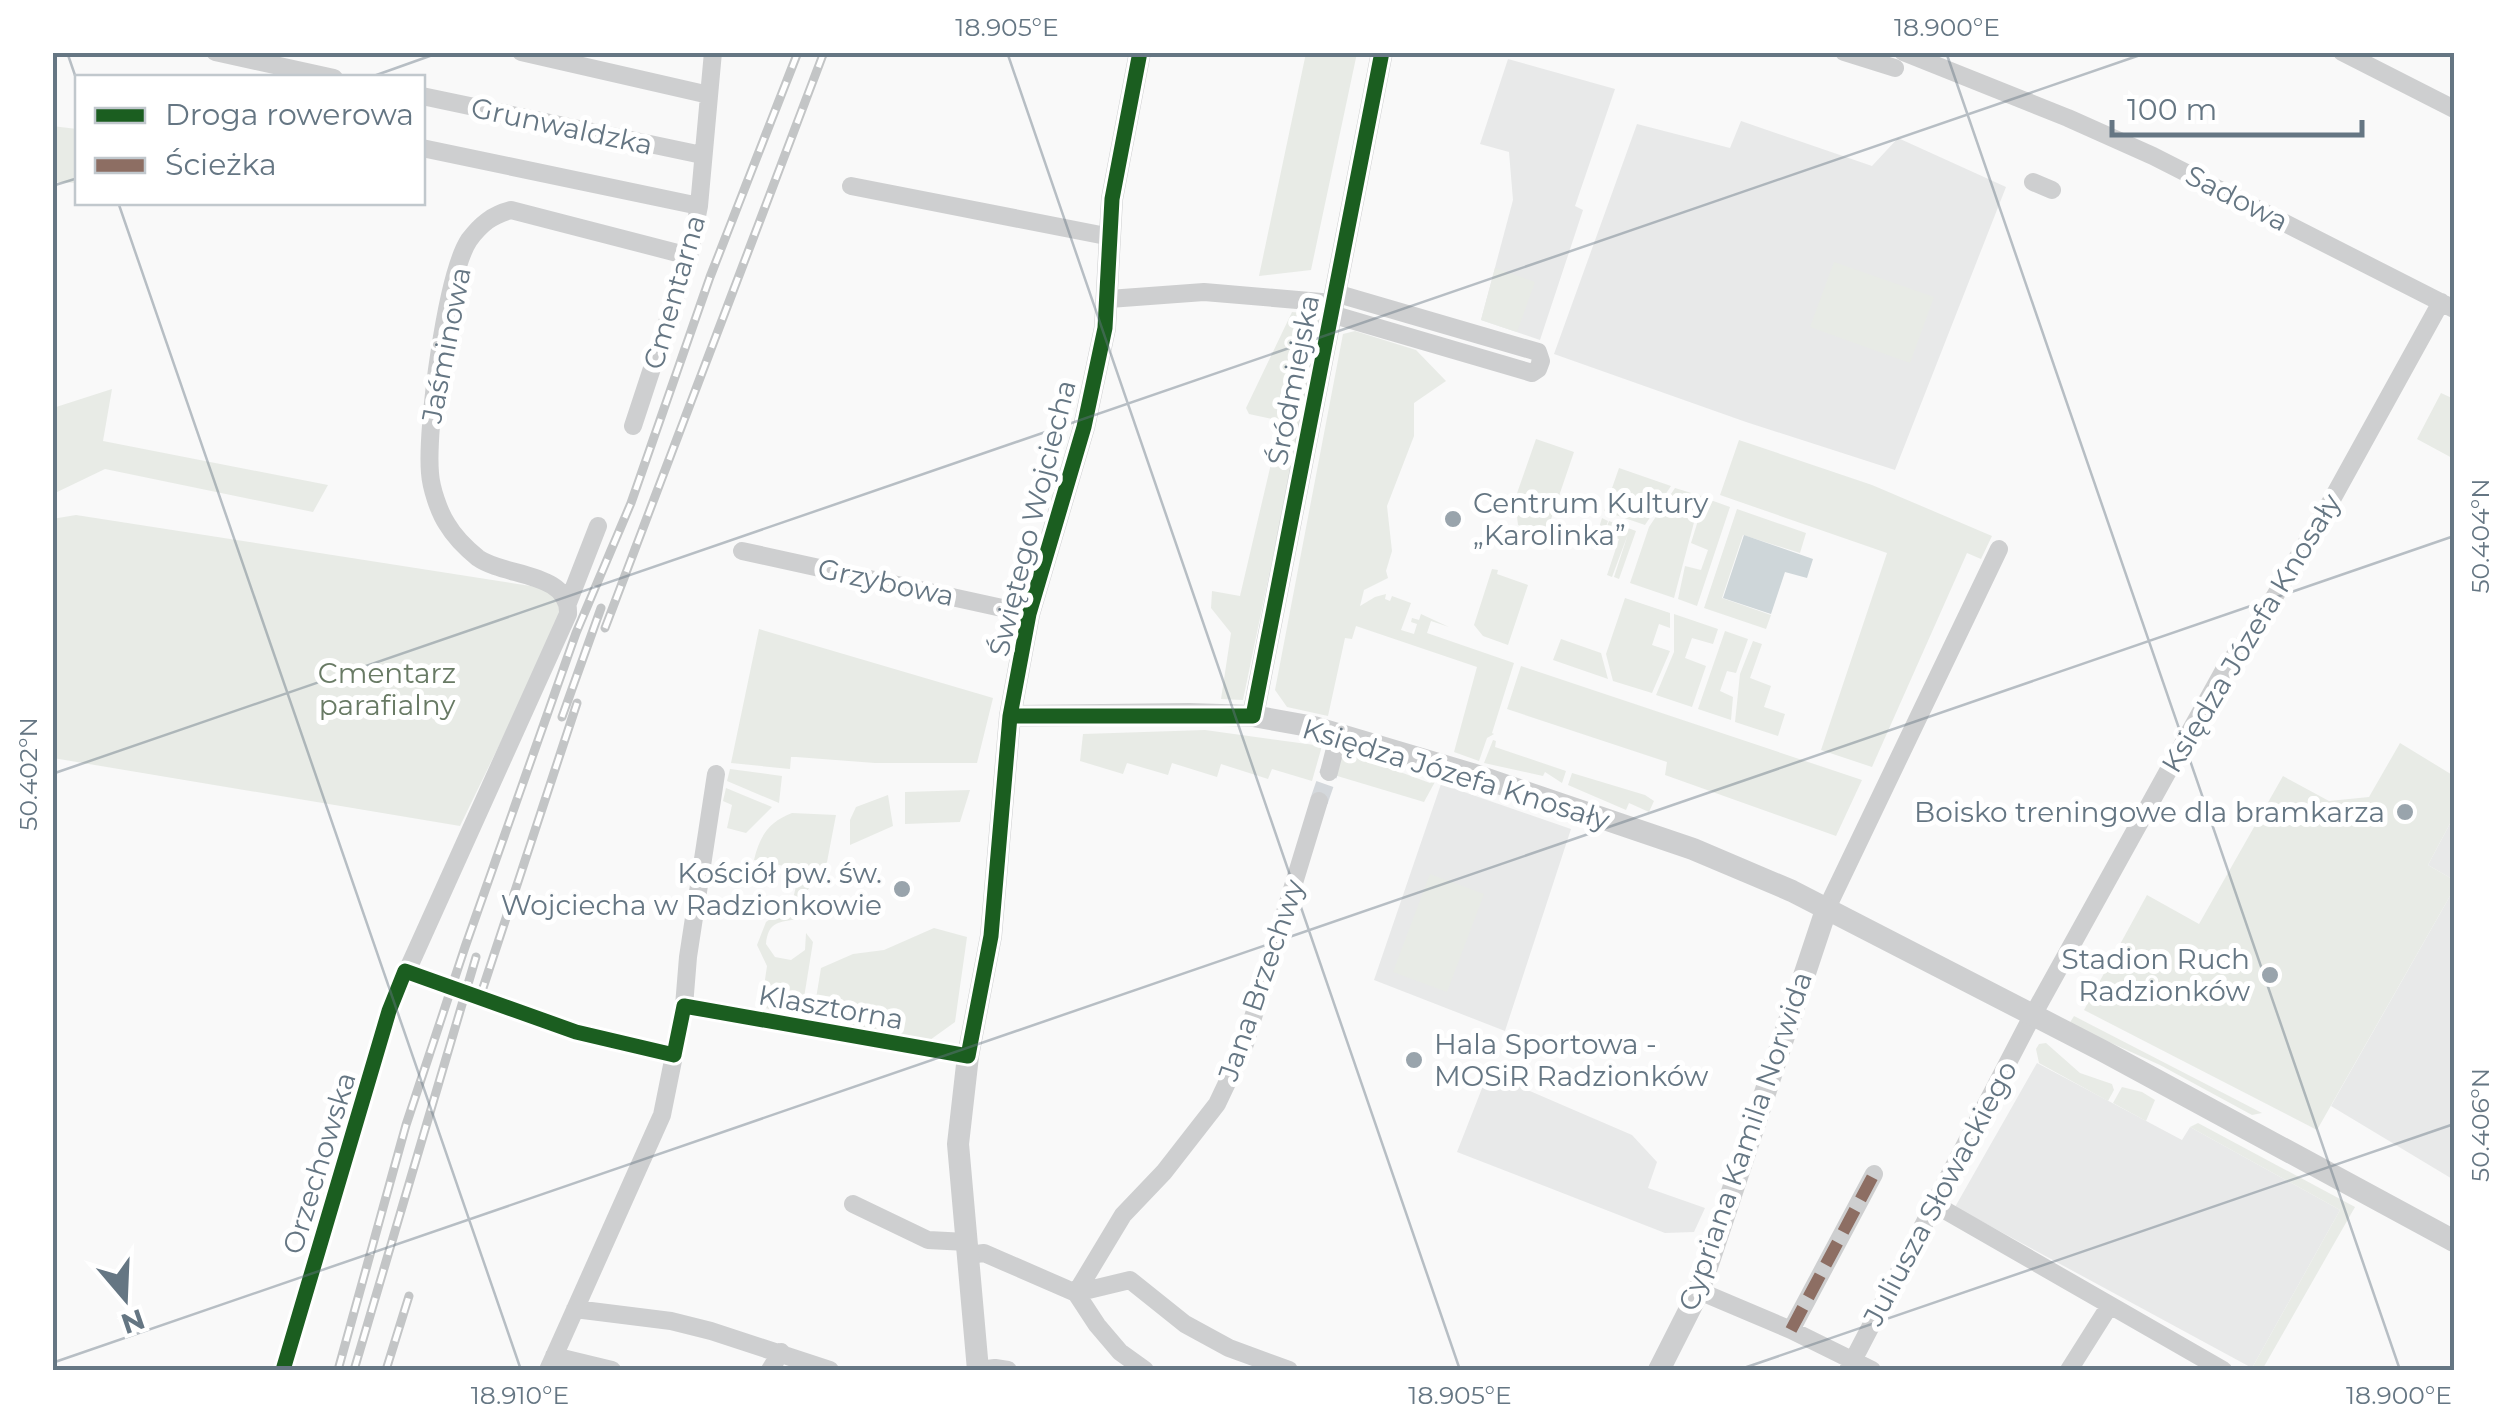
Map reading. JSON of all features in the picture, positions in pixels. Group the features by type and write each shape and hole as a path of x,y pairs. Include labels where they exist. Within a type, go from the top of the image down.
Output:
{"street":[{"path":"215,52 320,75"},
{"path":"521,52 709,95"},
{"name":"Cmentarna","path":"633,426 689,256 700,206 714,52"},
{"name":"Świętego Wojciecha","path":"978,1370 958,1144 968,1056 991,936 1010,716 1029,614 1084,427 1109,299 1112,199 1140,52"},
{"name":"Śródmiejska","path":"1253,716 1382,52"},
{"name":"Sadowa","path":"1844,52 1899,60 2068,118 2153,156 2448,306"},
{"path":"2342,52 2454,109"},
{"name":"Grunwaldzka","path":"425,97 702,155"},
{"path":"425,149 700,206"},
{"path":"2033,182 2052,190"},
{"path":"851,186 1111,236"},
{"name":"Jaśminowa","path":"568,608 558,587 479,558 445,522 430,477 429,432 453,277 468,242 492,216 511,210 689,256"},
{"name":"Śródmiejska","path":"1109,299 1204,292 1333,303"},
{"path":"1333,303 1538,352 1541,361 1532,373 1333,303"},
{"name":"Księdza Józefa Knosały","path":"2034,1017 2224,670 2257,626 2448,306"},
{"name":"Orzechowska","path":"282,1370 389,1011 568,608 598,526"},
{"path":"1826,910 1999,549"},
{"name":"Grzybowa","path":"742,551 1029,614"},
{"name":"Księdza Józefa Knosały","path":"1010,716 1253,716 1340,733 1693,849 1792,891 2190,1096 2454,1241"},
{"path":"1328,772 1340,733"},
{"path":"612,1370 551,1364 662,1115 684,1006 716,774"},
{"name":"Jana Brzechwy","path":"1076,1293 1122,1215 1164,1172 1217,1104 1244,1047 1319,800"},
{"name":"Cypriana Kamila Norwida","path":"1659,1370 1699,1290 1826,910"},
{"name":"Klasztorna","path":"684,1006 968,1056"},
{"name":"Juliusza Słowackiego","path":"1850,1366 2034,1017"},
{"path":"1791,1330 1874,1174"},
{"path":"853,1204 928,1240 984,1253 1076,1293 1120,1352 1144,1370"},
{"path":"1934,1204 2223,1370"},
{"path":"1076,1293 1130,1280 1185,1324 1228,1348 1290,1370"},
{"path":"1699,1290 1791,1330 1850,1366 1872,1370"},
{"path":"2069,1370 2110,1305"},
{"path":"576,1309 671,1322 781,1352 830,1370"},
{"path":"770,1370 781,1352"},
{"path":"978,1370 1008,1370"}],"shaded area":[{"path":"1508,59 1615,89 1575,206 1583,210 1540,340 1481,320 1513,200 1509,152 1480,144"},
{"path":"1741,121 1872,166 1898,138 2006,187 1895,470 1554,354 1637,124 1730,148"},
{"path":"1744,535 1813,559 1807,578 1785,572 1771,614 1723,598"},
{"path":"1441,784 1571,829 1505,1031 1374,980"},
{"path":"2454,816 2454,880 2428,865"},
{"path":"2454,889 2454,1180 2331,1106"},
{"path":"2037,1063 2182,1140 2190,1127 2340,1210 2252,1368 1955,1207"},
{"path":"1488,1073 1632,1135 1657,1162 1648,1188 1705,1208 1694,1232 1665,1233 1457,1152"}],"green space":[{"path":"1306,53 1357,53 1311,270 1259,276"},
{"path":"52,126 75,129 75,183 53,182"},
{"path":"1834,262 1934,297 1910,363 1810,327"},
{"path":"1495,268 1535,282 1517,332 1481,320"},
{"path":"1292,312 1315,314 1322,320 1243,700 1221,699 1231,633 1211,608 1212,591 1240,596 1281,421 1249,414 1246,408"},
{"path":"1355,331 1416,350 1446,381 1414,403 1414,436 1387,506 1392,551 1386,571 1388,578 1364,590 1360,606 1386,594 1385,599 1390,601 1392,596 1411,603 1401,630 1414,634 1417,624 1411,622 1412,618 1419,620 1421,614 1449,627 1431,621 1427,633 1514,663 1494,734 1487,738 1479,761 1454,752 1477,667 1356,626 1352,639 1345,638 1328,716 1287,707 1275,690 1343,334"},
{"path":"112,389 103,441 328,485 313,512 105,469 53,494 53,408"},
{"path":"2441,393 2454,399 2454,459 2417,439"},
{"path":"1536,439 1574,452 1546,534 1518,525 1515,499"},
{"path":"1739,440 1872,485 1992,536 1981,559 1967,553 1872,767 1821,750 1887,553 1720,495"},
{"path":"1619,468 1671,486 1645,525 1604,511"},
{"path":"1675,488 1701,496 1674,598 1630,583 1649,527"},
{"path":"1705,498 1730,507 1697,606 1678,599 1685,566 1701,570 1708,550 1691,543"},
{"path":"1737,509 1806,533 1800,553 1743,535 1722,598 1771,615 1766,629 1704,608"},
{"name":"Cmentarz parafialny","path":"76,515 550,589 565,609 460,826 53,758 52,519"},
{"path":"1602,518 1608,521 1606,527 1625,534 1607,526 1609,521 1636,531 1619,579 1614,577 1628,534 1612,577 1607,575 1619,539 1598,531"},
{"path":"1492,569 1528,585 1508,645 1483,636 1474,625"},
{"path":"1625,598 1670,613 1670,628 1659,624 1652,645 1670,651 1652,693 1613,681 1606,654"},
{"path":"1674,614 1718,629 1713,644 1692,638 1685,658 1706,666 1692,707 1656,695 1674,652"},
{"path":"759,629 993,698 977,763 875,763 791,757 790,769 731,763"},
{"path":"1725,631 1748,639 1736,673 1727,671 1720,691 1733,697 1731,720 1698,709"},
{"path":"1561,639 1601,653 1608,679 1553,660"},
{"path":"1753,641 1762,644 1750,678 1771,686 1764,707 1785,714 1778,736 1735,722 1740,674"},
{"path":"1521,666 1862,780 1836,836 1665,775 1667,762 1507,709"},
{"path":"1205,730 1322,746 1312,781 1272,769 1268,779 1221,764 1217,777 1172,763 1168,775 1127,763 1123,774 1080,761 1083,734"},
{"path":"1493,740 1495,747 1566,771 1562,783 1545,772 1543,776 1484,763"},
{"name":"Stadion Ruch Radzionków","path":"2400,743 2454,776 2454,816 2428,865 2454,880 2454,889 2317,1130 2084,1010 2147,895 2199,924 2283,776 2329,801 2369,797"},
{"path":"1343,751 1430,783 1436,780 1424,802 1334,775"},
{"path":"730,769 782,776 779,803 727,781"},
{"path":"1572,773 1654,801 1649,812 1629,803 1626,810 1568,785"},
{"path":"726,788 772,807 746,833 727,828 732,805 723,801"},
{"path":"970,790 960,822 905,824 905,792"},
{"path":"888,795 893,826 850,845 850,820 856,807"},
{"path":"792,813 836,815 827,862 798,904 792,903 797,882 782,878 784,866 754,860 767,830"},
{"path":"1430,874 1484,894 1447,992 1393,972"},
{"path":"780,912 798,914 798,919 776,924 769,931 766,944 775,957 791,960 805,950 806,933 813,942 802,1010 791,1014 761,1007 767,966 757,945 766,922"},
{"path":"934,928 967,937 955,1022 930,1040 813,1017 821,968 853,954 884,950"},
{"path":"2074,1016 2262,1113 2252,1115 2160,1065 2069,1024"},
{"path":"2046,1043 2080,1073 2112,1084 2114,1090 2108,1101 2039,1063 2036,1049"},
{"path":"2122,1087 2155,1100 2146,1121 2113,1103"},
{"path":"2198,1123 2355,1207 2262,1370 2252,1368 2340,1210 2190,1127"}],"tunnel":[{"path":"1319,801 1329,772"}],"railway":[{"path":"338,1370 406,1125 465,947 576,633 631,503 710,277 798,52"},
{"path":"605,628 824,52"},
{"path":"562,717 601,608"},
{"path":"480,997 577,703"},
{"path":"354,1370 476,957"},
{"path":"386,1370 409,1296"}],"marked path":[{"path":"1791,1330 1874,1174"}],"cycle path":[{"path":"283,1370 389,1011 405,971 576,1032 674,1055 684,1006 968,1056 991,936 1010,716 1029,614 1084,427 1105,328 1112,199 1140,52"},
{"path":"1010,716 1253,716 1382,52"}],"place":[{"name":"Centrum Kultury „Karolinka”","path":"1453,519"},
{"name":"Boisko treningowe dla bramkarza","path":"2405,812"},
{"name":"Kościół pw. św. Wojciecha w Radzionkowie","path":"902,889"},
{"name":"Stadion Ruch Radzionków","path":"2270,975"},
{"name":"Hala Sportowa - MOSiR Radzionków","path":"1414,1060"}]}
